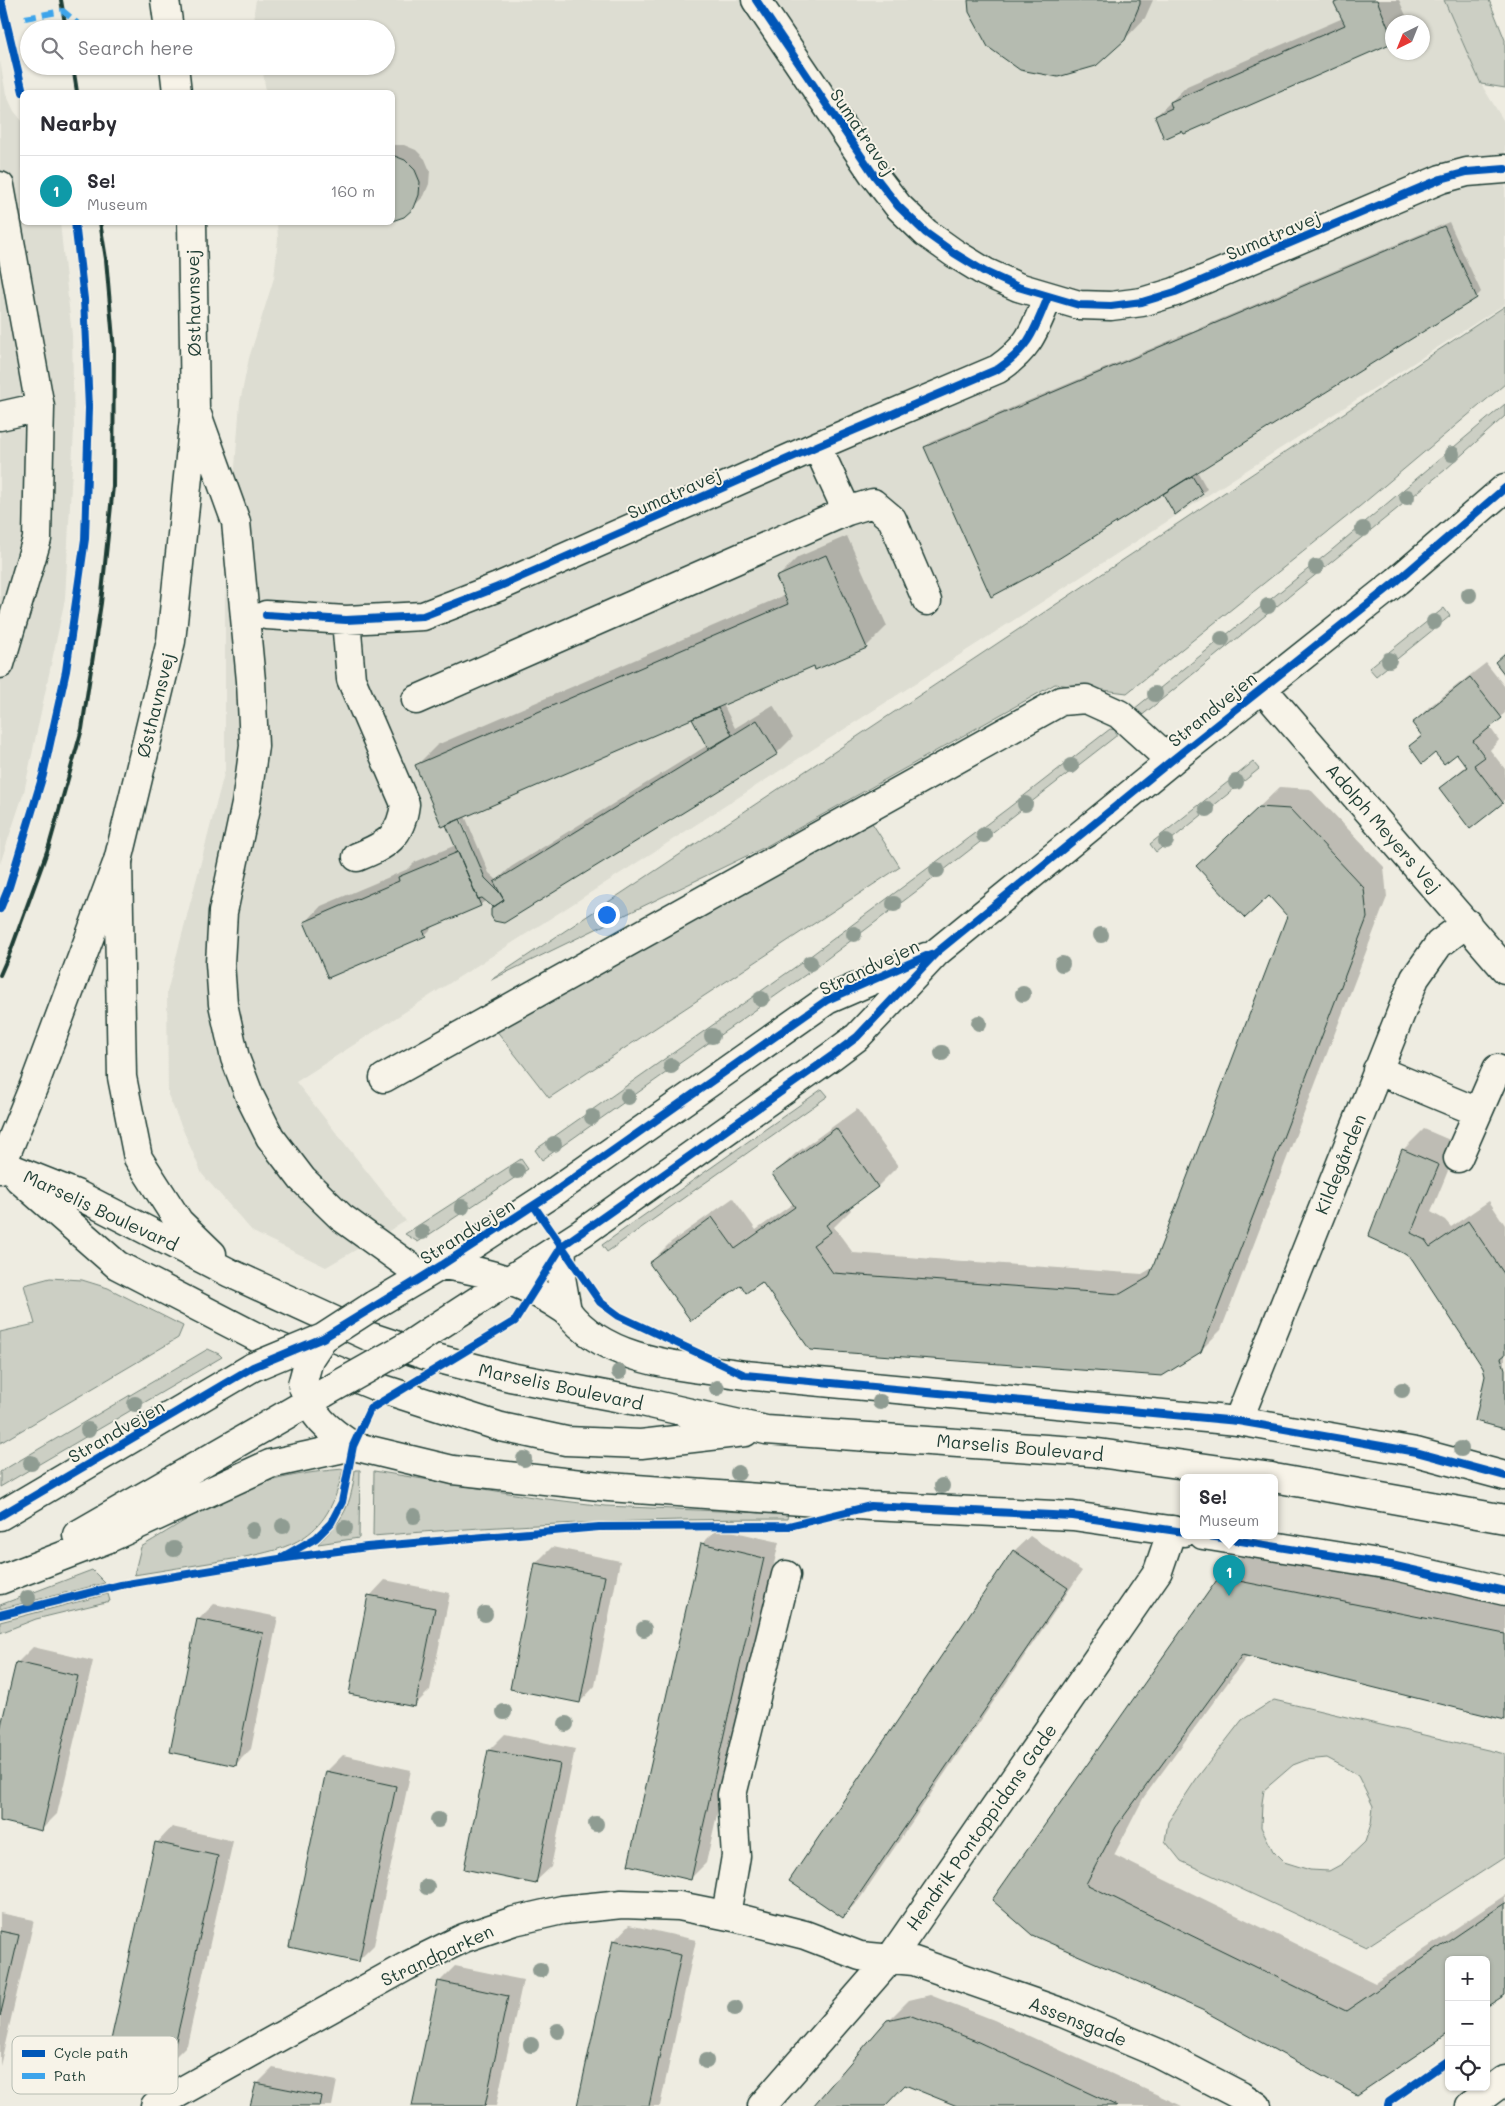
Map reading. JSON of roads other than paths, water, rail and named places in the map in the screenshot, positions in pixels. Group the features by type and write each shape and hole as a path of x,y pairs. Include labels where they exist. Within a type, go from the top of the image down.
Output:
{"street":[{"path":"164,0 167,20"},
{"name":"Sumatravej","path":"756,0 874,175 898,206 926,234 969,263 1018,287 1079,305 1111,306 1176,292 1441,179 1467,172 1505,169"},
{"path":"175,75 178,90"},
{"path":"0,186 40,407 36,539 0,664"},
{"name":"Østhavnsvej","path":"2,1167 118,861 171,641 195,410 192,225"},
{"name":"Sumatravej","path":"266,615 346,620 423,616 498,587 817,446 998,369 1015,357 1031,338 1048,297"},
{"path":"0,416 40,407"},
{"path":"195,410 236,522 251,681 254,746 246,804 223,912 220,963 223,1004 235,1058 250,1097 270,1137 302,1178 341,1217 433,1271 476,1270 511,1280 534,1290 567,1311 583,1329 597,1338 638,1356 664,1363 745,1375 1238,1421 1416,1452 1505,1476"},
{"path":"817,446 847,511"},
{"name":"Strandvejen","path":"0,1579 311,1394 411,1344 562,1246 834,1056 857,1037 937,952 1171,761 1396,582 1505,488"},
{"path":"416,700 847,511 873,503 892,518 927,601"},
{"path":"346,620 351,679 405,804 403,822 391,838 377,849 357,857"},
{"name":"Adolph Meyers Vej","path":"1262,688 1505,969"},
{"path":"384,1078 1061,702 1086,699 1119,714 1171,761"},
{"path":"118,861 122,1077 138,1158 179,1222 230,1273"},
{"name":"Kildegården","path":"1238,1421 1415,978 1439,944 1466,924"},
{"name":"Strandvejen","path":"0,1516 254,1367 323,1338 374,1305 433,1271 554,1192 827,1000 937,952"},
{"path":"1458,1158 1497,1069"},
{"path":"1377,1070 1478,1112"},
{"name":"Marselis Boulevard","path":"2,1167 76,1194 230,1273 368,1336 428,1356 520,1379 642,1402 766,1430 1091,1452 1251,1474"},
{"name":"Marselis Boulevard","path":"2,1167 117,1265 264,1341 380,1388 501,1427 566,1441 641,1444 766,1430"},
{"path":"562,1246 561,1277 567,1311"},
{"path":"323,1338 309,1359 311,1394 327,1429 353,1446 454,1470 608,1488 871,1506 1073,1516 1178,1531"},
{"path":"0,1579 107,1540 270,1464 353,1446"},
{"name":"Marselis Boulevard","path":"1278,1478 1505,1519"},
{"name":"Marselis Boulevard","path":"1416,1504 1505,1536"},
{"name":"Hendrik Pontoppidans Gade","path":"762,2106 890,1959 1158,1571 1178,1531"},
{"path":"1228,1539 1391,1565 1505,1591"},
{"path":"726,1915 736,1856 732,1795 786,1575"},
{"name":"Strandparken","path":"178,2093 417,1961 464,1938 514,1921 562,1910 622,1904 679,1906 726,1915 805,1935 860,1956 890,1959"},
{"name":"Assensgade","path":"890,1959 914,1961 1062,2013 1158,2053 1257,2106"},
{"path":"1470,2106 1505,2080"},
{"name":"Strandparken","path":"155,2106 177,2094"}],"railway":[{"path":"61,0 64,20"},
{"path":"74,75 77,90"},
{"path":"0,975 49,846 82,729 101,603 113,486 114,351 106,259 100,225"}],"place":[{"name":"Se!","path":"1229,1596"}]}
